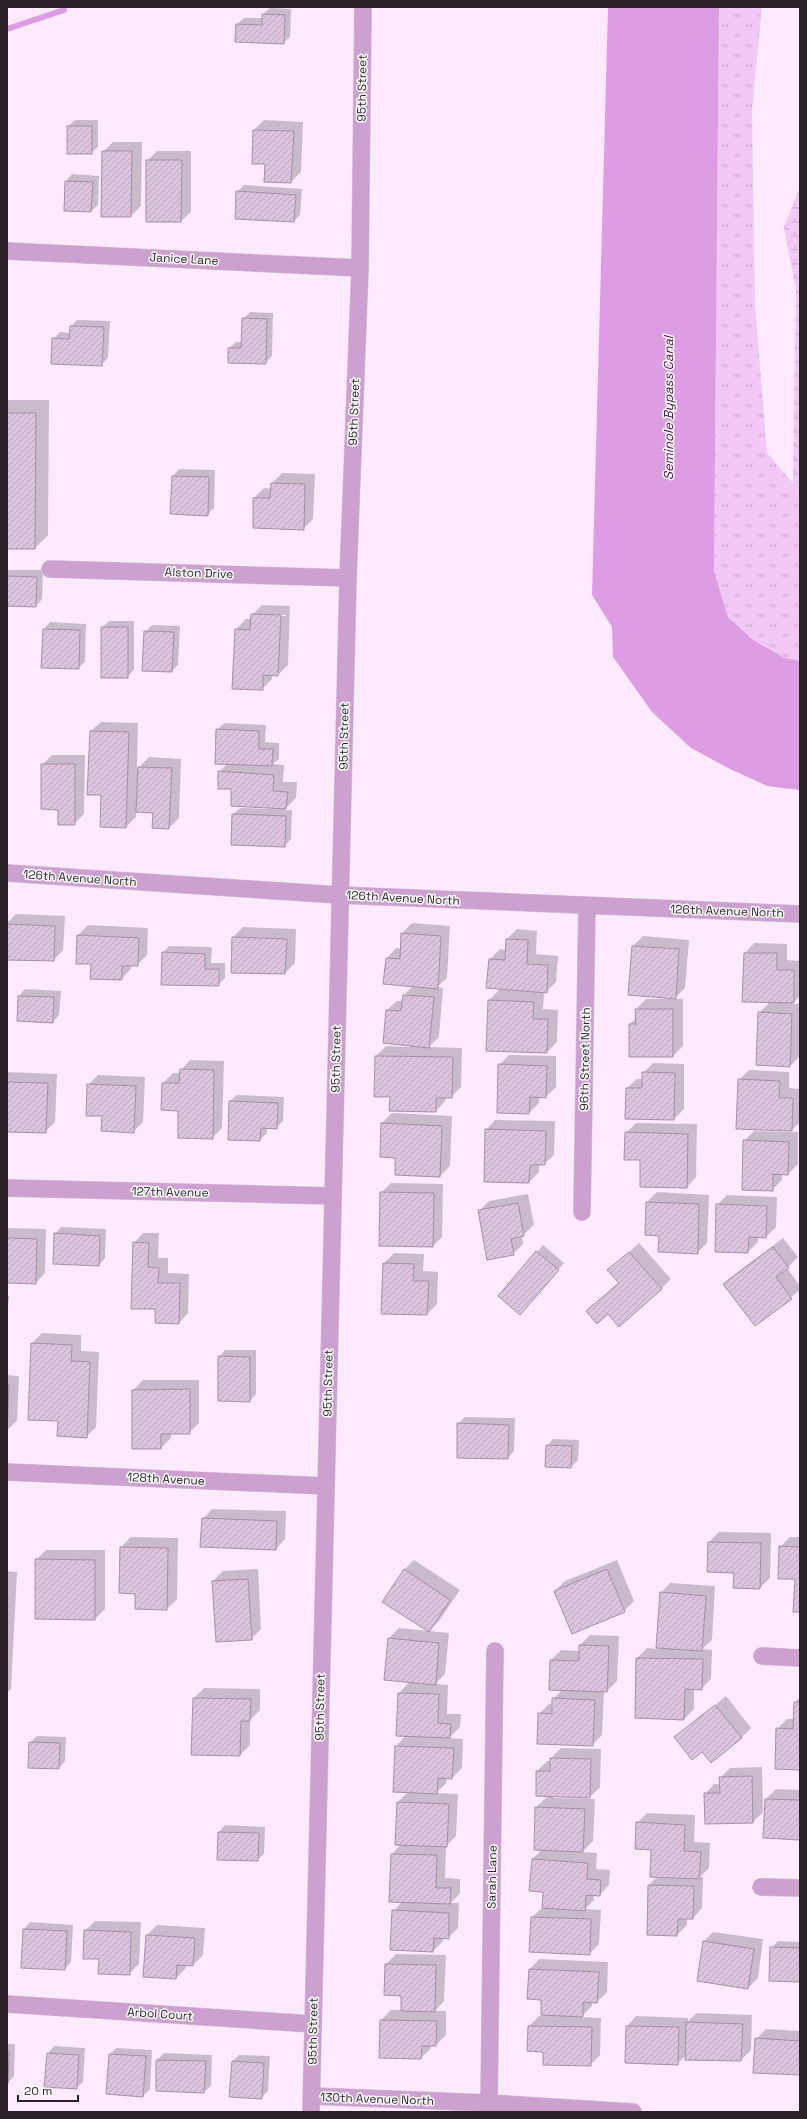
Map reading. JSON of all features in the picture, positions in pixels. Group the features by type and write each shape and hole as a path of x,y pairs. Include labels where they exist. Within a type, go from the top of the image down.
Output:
{"street":[{"name":"95th Street","path":"312,2104 348,578 360,268 363,7"},
{"name":"Janice Lane","path":"7,251 360,268"},
{"name":"Alston Drive","path":"50,569 348,578"},
{"name":"126th Avenue North","path":"7,873 340,895 800,914"},
{"name":"96th Street North","path":"582,1212 588,906"},
{"name":"127th Avenue","path":"7,1188 333,1196"},
{"name":"128th Avenue","path":"7,1472 326,1486"},
{"name":"Sarah Lane","path":"489,2103 495,1651"},
{"path":"762,1656 800,1658"},
{"path":"761,1887 800,1888"},
{"name":"Arbol Court","path":"7,2004 313,2024"},
{"name":"130th Avenue North","path":"312,2104 489,2103 633,2112"}],"green space":[{"path":"719,7 762,7 752,110 755,304 767,453 800,491 800,661 785,658 753,640 728,617 714,571"},
{"path":"800,187 800,491 793,482 796,290 784,227"}],"water":[{"name":"Seminole Bypass Canal","path":"608,7 719,7 714,571 728,617 753,640 785,658 800,661 800,790 767,786 728,768 691,748 652,712 613,657 612,627 592,595"}],"building":[{"path":"262,14 285,15 284,44 235,42 236,24 262,25"},
{"path":"67,126 92,126 92,154 67,154"},
{"path":"253,130 294,131 291,183 264,182 265,164 252,164"},
{"path":"102,151 132,151 131,217 101,217"},
{"path":"146,160 182,160 181,222 146,222"},
{"path":"65,181 93,182 91,212 64,211"},
{"path":"236,191 296,195 294,222 235,219"},
{"path":"242,318 267,319 266,364 228,363 228,348 241,348"},
{"path":"70,326 104,327 102,366 51,364 52,338 69,339"},
{"path":"7,413 36,413 35,549 7,549"},
{"path":"172,476 209,477 208,516 170,514"},
{"path":"271,483 305,484 304,530 253,528 253,498 270,498"},
{"path":"7,576 37,577 36,607 7,606"},
{"path":"251,614 281,615 278,676 263,675 263,690 232,689 235,629 250,630"},
{"path":"101,627 128,627 128,678 101,678"},
{"path":"43,629 80,630 79,669 41,668"},
{"path":"144,631 174,632 172,672 142,671"},
{"path":"216,729 259,731 259,749 273,749 272,766 215,764"},
{"path":"90,731 129,732 126,828 100,827 101,795 87,795"},
{"path":"41,764 75,764 75,825 58,825 58,810 41,809"},
{"path":"138,767 172,768 169,829 152,828 153,813 136,812"},
{"path":"218,771 274,775 273,791 288,792 286,809 231,806 231,789 218,789"},
{"path":"232,814 286,816 285,847 231,845"},
{"path":"7,924 55,926 54,961 7,960"},
{"path":"401,933 441,936 438,989 383,984 386,958 400,959"},
{"path":"77,935 139,938 138,966 122,966 122,980 90,979 91,964 76,964"},
{"path":"232,937 287,939 285,974 231,973"},
{"path":"506,939 528,940 527,964 548,965 547,993 486,988 489,959 505,960"},
{"path":"632,946 679,949 676,999 628,995"},
{"path":"162,952 205,954 205,969 219,969 219,986 161,985"},
{"path":"744,953 777,953 777,970 794,970 794,1003 742,1002"},
{"path":"403,995 434,997 429,1048 383,1043 386,1010 401,1011"},
{"path":"18,996 54,997 53,1023 17,1021"},
{"path":"488,1000 534,1002 533,1019 548,1019 547,1053 486,1051"},
{"path":"635,1009 673,1009 673,1057 629,1057 629,1024 636,1024"},
{"path":"758,1012 792,1014 790,1067 756,1065"},
{"path":"375,1056 453,1057 452,1098 436,1098 436,1112 389,1111 390,1097 374,1097"},
{"path":"498,1064 547,1066 546,1098 530,1097 529,1114 497,1113"},
{"path":"180,1069 214,1070 213,1139 178,1138 178,1111 161,1110 162,1083 179,1083"},
{"path":"642,1072 675,1073 674,1120 625,1119 626,1088 642,1088"},
{"path":"738,1079 780,1081 779,1098 793,1098 792,1131 736,1129"},
{"path":"7,1082 48,1083 46,1133 7,1132"},
{"path":"87,1084 136,1086 134,1133 101,1131 102,1116 86,1116"},
{"path":"229,1101 278,1103 277,1129 261,1128 260,1141 228,1140"},
{"path":"381,1123 442,1126 440,1177 395,1175 395,1158 380,1157"},
{"path":"485,1129 546,1131 545,1165 530,1165 529,1183 484,1182"},
{"path":"625,1132 688,1134 687,1188 640,1187 640,1160 624,1160"},
{"path":"743,1140 789,1142 788,1175 773,1174 773,1191 742,1190"},
{"path":"380,1192 434,1193 433,1247 379,1246"},
{"path":"646,1202 699,1204 698,1254 658,1252 659,1236 645,1235"},
{"path":"518,1203 524,1236 511,1239 514,1255 487,1260 478,1210"},
{"path":"716,1204 767,1206 766,1238 749,1237 748,1253 715,1252"},
{"path":"54,1233 100,1236 99,1266 53,1264"},
{"path":"7,1238 37,1239 36,1284 7,1283"},
{"path":"133,1242 149,1243 148,1267 159,1268 158,1283 180,1283 179,1324 155,1323 155,1309 131,1309"},
{"path":"773,1247 789,1268 776,1277 792,1299 755,1326 723,1284"},
{"path":"536,1251 559,1270 520,1315 498,1296"},
{"path":"629,1252 662,1289 619,1327 608,1314 597,1324 586,1311 619,1283 607,1270"},
{"path":"383,1263 414,1264 413,1281 429,1281 427,1315 381,1314"},
{"path":"31,1343 72,1345 71,1361 90,1362 87,1438 57,1436 58,1421 28,1420"},
{"path":"218,1356 250,1357 250,1402 218,1401"},
{"path":"7,1385 9,1385 7,1432"},
{"path":"190,1389 190,1434 161,1434 161,1449 132,1449 132,1390"},
{"path":"457,1423 509,1425 508,1459 457,1458"},
{"path":"546,1445 572,1446 571,1468 545,1467"},
{"path":"202,1518 277,1521 276,1550 200,1547"},
{"path":"708,1542 761,1543 760,1589 733,1588 734,1573 707,1572"},
{"path":"779,1546 800,1547 800,1612 793,1612 795,1579 778,1579"},
{"path":"120,1547 168,1548 167,1610 135,1609 135,1594 119,1593"},
{"path":"35,1559 95,1560 95,1620 35,1619"},
{"path":"404,1569 450,1600 429,1632 382,1602"},
{"path":"607,1569 625,1612 572,1634 554,1591"},
{"path":"248,1579 252,1640 216,1642 212,1581"},
{"path":"660,1592 706,1596 702,1651 656,1648"},
{"path":"388,1638 439,1643 436,1685 384,1680"},
{"path":"579,1645 609,1646 607,1692 549,1690 550,1660 579,1661"},
{"path":"636,1658 703,1659 702,1690 685,1689 684,1720 635,1718"},
{"path":"398,1693 439,1694 438,1723 451,1724 450,1738 396,1736"},
{"path":"193,1698 251,1699 250,1721 241,1721 240,1756 191,1755"},
{"path":"552,1698 595,1700 593,1746 537,1744 538,1713 552,1714"},
{"path":"794,1702 800,1702 800,1770 775,1769 776,1728 793,1729"},
{"path":"715,1705 742,1738 711,1763 702,1752 692,1760 674,1737"},
{"path":"29,1742 60,1743 59,1769 28,1768"},
{"path":"395,1746 454,1748 452,1779 438,1778 437,1794 393,1792"},
{"path":"550,1758 591,1759 590,1798 536,1796 536,1771 550,1771"},
{"path":"752,1776 753,1823 705,1824 704,1793 720,1793 719,1777"},
{"path":"765,1799 800,1800 800,1840 763,1838"},
{"path":"397,1802 449,1804 447,1847 395,1845"},
{"path":"535,1807 585,1809 583,1852 534,1850"},
{"path":"636,1822 685,1825 684,1851 701,1852 699,1879 650,1877 651,1850 635,1849"},
{"path":"218,1832 259,1833 258,1861 217,1860"},
{"path":"391,1854 437,1855 436,1888 451,1888 450,1904 389,1902"},
{"path":"532,1859 588,1863 587,1879 601,1880 600,1896 586,1895 585,1911 542,1908 543,1892 529,1891"},
{"path":"648,1885 694,1886 693,1919 678,1919 677,1936 647,1935"},
{"path":"392,1910 449,1913 449,1939 434,1938 433,1952 390,1950"},
{"path":"531,1917 591,1919 590,1955 529,1952"},
{"path":"23,1929 67,1931 65,1970 21,1968"},
{"path":"84,1930 131,1932 130,1975 98,1974 99,1959 83,1959"},
{"path":"146,1935 195,1938 193,1966 177,1965 176,1979 143,1977"},
{"path":"703,1941 754,1949 748,1989 697,1981"},
{"path":"770,1947 800,1948 800,1982 769,1981"},
{"path":"385,1964 436,1965 435,2012 401,2011 401,1996 384,1995"},
{"path":"529,1969 599,1972 597,2003 583,2002 583,2017 541,2015 541,2000 527,1999"},
{"path":"380,2020 437,2021 436,2046 422,2046 421,2059 379,2058"},
{"path":"686,2022 743,2024 741,2061 685,2060"},
{"path":"528,2026 592,2027 591,2066 543,2065 543,2052 527,2051"},
{"path":"626,2026 679,2027 678,2065 625,2063"},
{"path":"755,2038 800,2041 800,2075 753,2073"},
{"path":"7,2050 9,2051 8,2084 7,2084"},
{"path":"47,2053 79,2055 77,2089 44,2087"},
{"path":"109,2054 146,2056 143,2097 106,2094"},
{"path":"156,2060 206,2061 204,2093 156,2091"},
{"path":"232,2061 264,2063 262,2099 229,2097"}],"waterway":[{"path":"7,29 64,10"}]}
